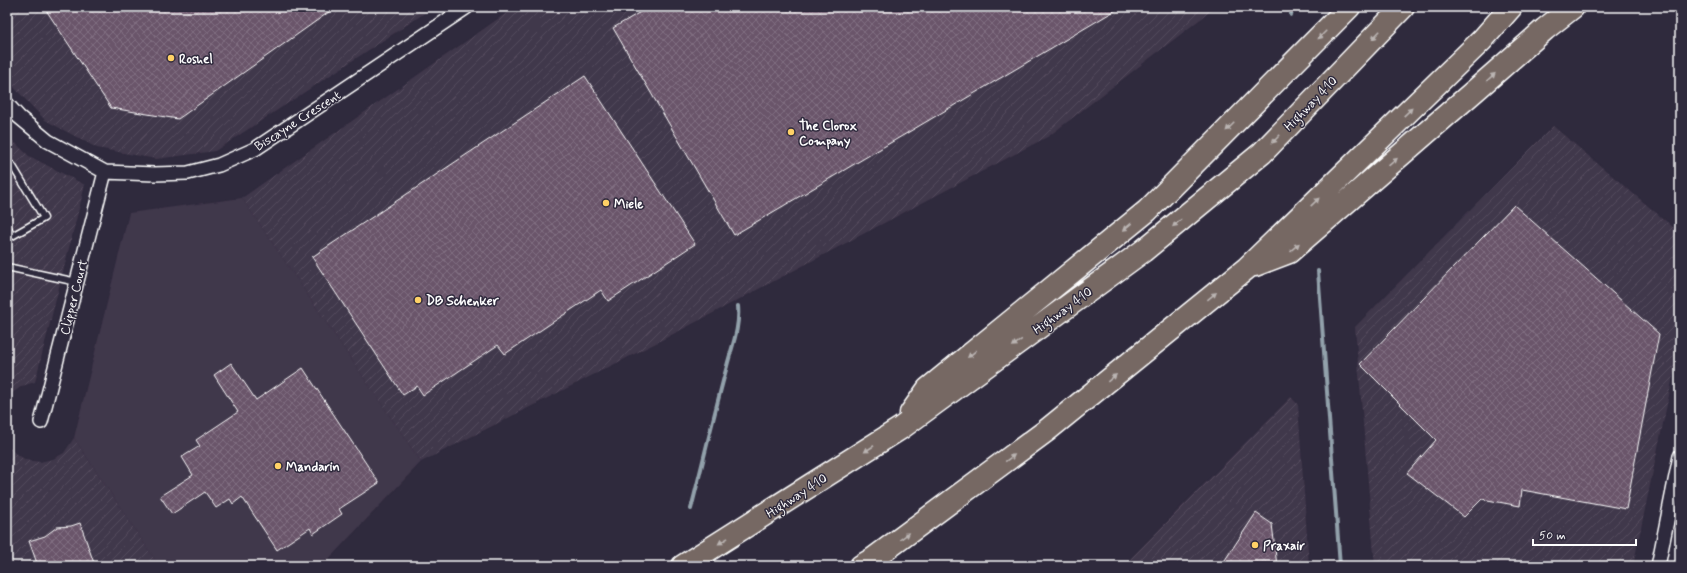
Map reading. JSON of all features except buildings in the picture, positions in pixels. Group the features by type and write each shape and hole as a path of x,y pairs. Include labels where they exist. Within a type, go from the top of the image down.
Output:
{"highway":[{"path":"902,428 928,389 1147,211 1349,7"},
{"name":"Highway 410","path":"683,566 902,428 1143,251 1262,153 1403,7"},
{"path":"861,566 874,559 1046,431 1246,268 1482,40 1511,7"},
{"path":"1246,268 1289,252 1479,87 1544,28 1573,7"}],"street":[{"name":"Biscayne Crescent","path":"7,104 19,117 48,141 105,172 154,174 188,173 219,165 255,149 467,7"},
{"name":"Clipper Court","path":"41,422 105,172"},
{"path":"1658,566 1680,456"}],"lane":[{"path":"7,168 12,165 44,218 12,236 7,226"},
{"path":"7,267 77,282"}],"shaded area":[{"path":"7,7 434,7 215,151 156,159 97,148 45,120 7,80"},
{"path":"515,7 1216,7 1049,136 660,341 421,462 242,198"},
{"path":"1553,126 1680,233 1680,343 1633,566 1375,566 1355,327"},
{"path":"7,135 29,156 85,185 35,382 22,386 11,394 7,400"},
{"path":"242,198 421,462 322,566 159,566 74,438 129,213"},
{"path":"1291,397 1298,405 1309,566 1123,566"},
{"path":"74,438 159,566 7,566 7,445 15,453 26,460 40,462 53,459 64,453"}],"waterway":[{"path":"1291,15 1292,7"},
{"path":"1318,271 1340,566"},
{"path":"691,509 735,337 738,322 738,306"}],"place":[{"name":"Roshel","path":"171,58"},
{"name":"The Clorox Company","path":"791,132"},
{"name":"Miele","path":"606,203"},
{"name":"DB Schenker","path":"418,300"},
{"name":"Mandarin","path":"278,466"},
{"name":"Praxair","path":"1255,545"}]}
